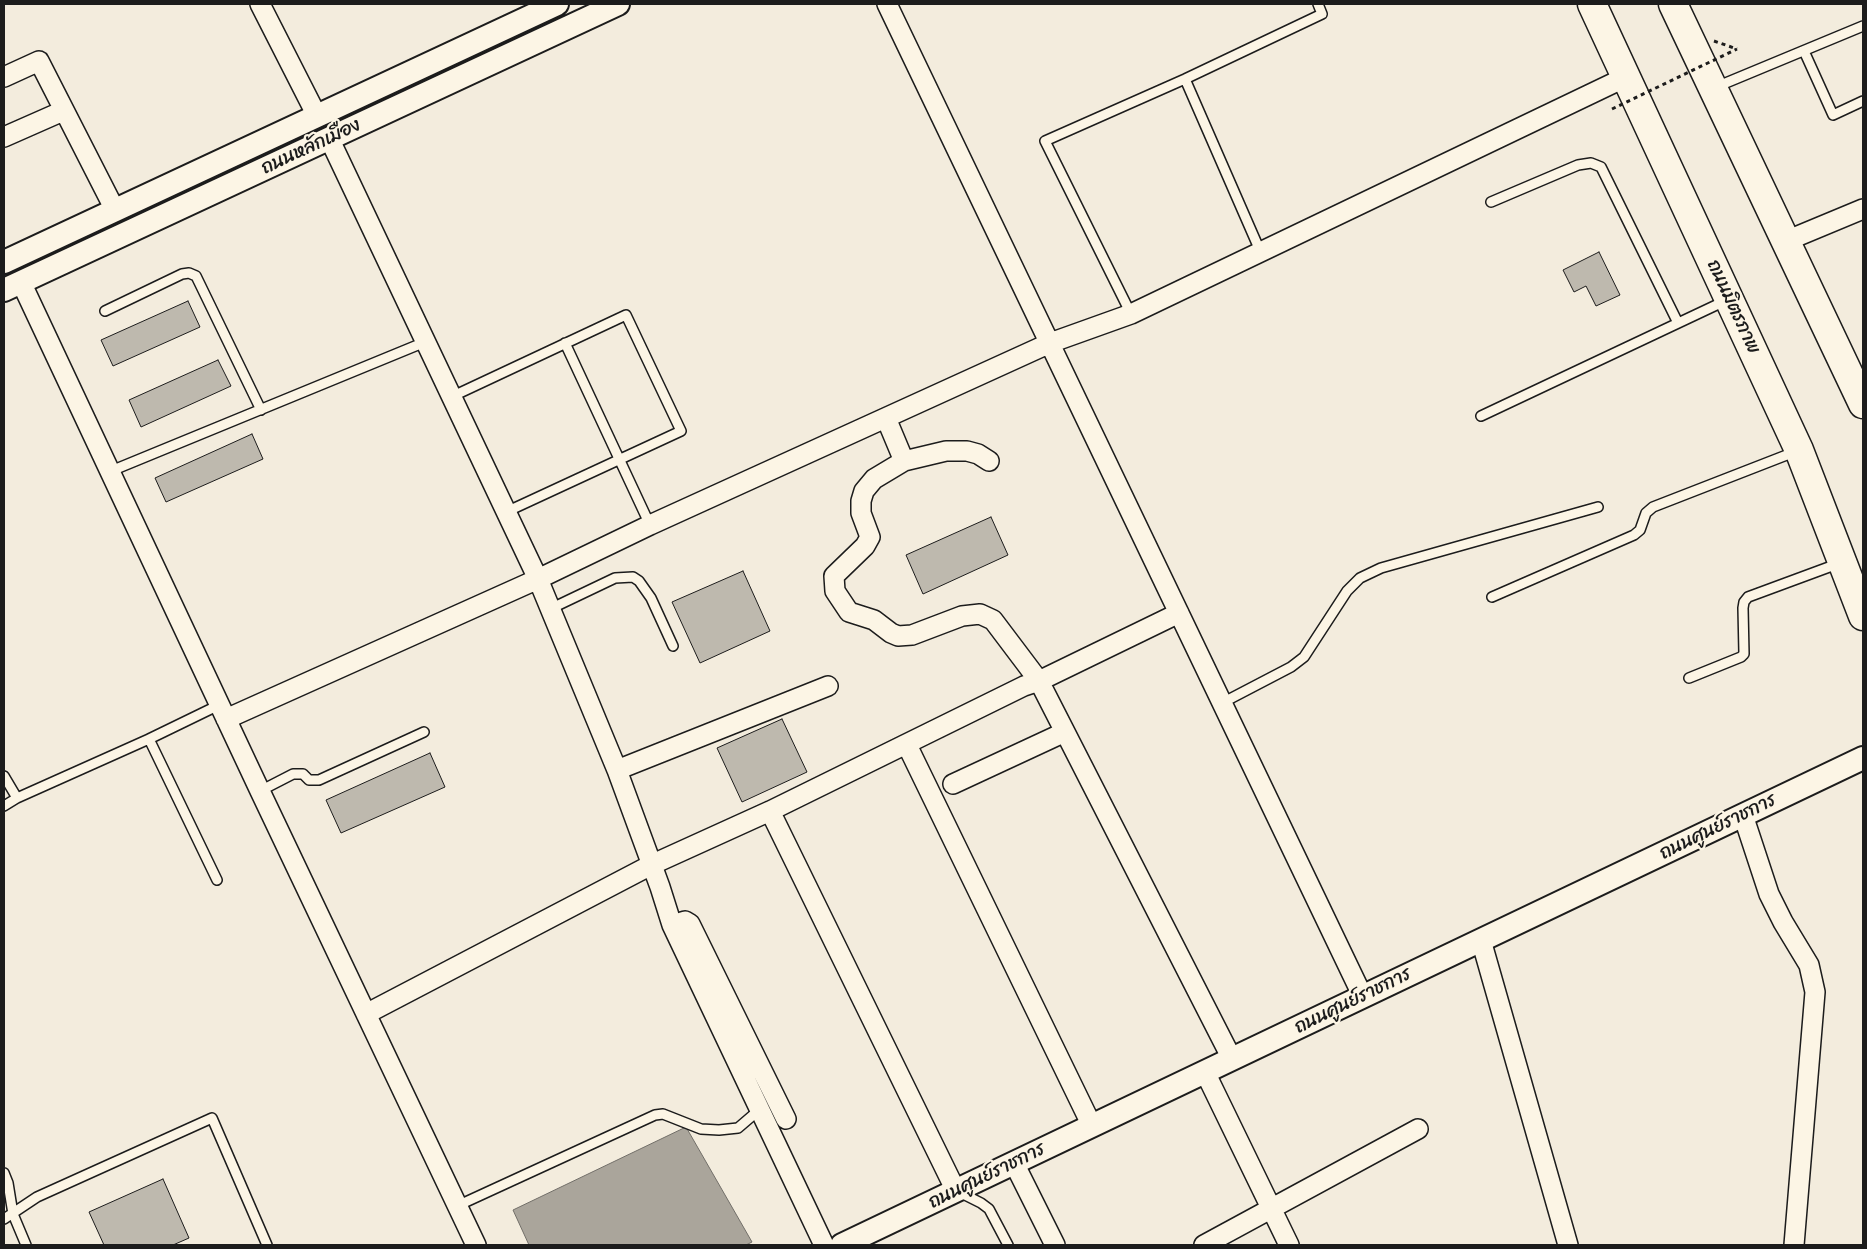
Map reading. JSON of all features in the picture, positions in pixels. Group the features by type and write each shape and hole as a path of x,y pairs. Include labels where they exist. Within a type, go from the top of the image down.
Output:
{"main road":[{"name":"ถนนมิตรภาพ","path":"1592,4 1799,450 1863,616"},
{"path":"1673,4 1863,404"}],"street":[{"path":"260,4 329,138 538,579 617,770 660,887 672,926 824,1245"},
{"name":"ถนนหลักเมือง","path":"4,262 557,4"},
{"name":"ถนนหลักเมือง","path":"12,286 618,4"},
{"path":"887,4 1363,997"},
{"path":"4,77 39,61 115,210"},
{"path":"223,712 538,579 650,525 1050,344 1131,314 1626,77"},
{"path":"4,137 63,110"},
{"path":"1786,241 1863,209"},
{"path":"12,286 111,471 260,791 476,1245"},
{"path":"886,418 904,461"},
{"path":"988,462 978,454 967,451 946,451 904,461 874,479 864,491 861,501 861,514 870,537 865,546 834,576 835,591 849,612 874,620 898,636 912,635 962,616 980,614 993,620 1039,681 1232,1059"},
{"path":"366,1014 651,865 770,811 1024,686 1039,681 1179,613"},
{"path":"617,770 828,686"},
{"path":"953,784 1065,732"},
{"path":"907,744 1092,1126"},
{"name":"ถนนศูนย์ราชการ","path":"842,1245 1863,758"},
{"path":"770,811 956,1191"},
{"path":"1744,815 1769,894 1783,922 1809,965 1814,992 1794,1245"},
{"path":"672,926 685,921 690,924 786,1119"},
{"path":"1481,940 1568,1245"},
{"path":"1205,1072 1289,1245"},
{"path":"1204,1245 1418,1129"},
{"path":"1014,1163 1055,1245"}],"lane":[{"path":"1131,314 1045,141 1185,79 1322,14 1318,4"},
{"path":"1713,88 1863,26"},
{"path":"1804,51 1833,116 1863,101"},
{"path":"1185,79 1261,253"},
{"path":"1491,202 1578,165 1592,163 1601,168 1678,323"},
{"path":"105,311 182,274 189,273 196,276 260,410"},
{"path":"1481,416 1730,299"},
{"path":"451,397 626,315 681,431 506,512"},
{"path":"111,471 426,342"},
{"path":"565,343 650,525"},
{"path":"1492,597 1634,534 1640,530 1646,513 1652,507 1799,450"},
{"path":"1222,703 1290,667 1304,657 1347,591 1360,578 1381,568 1598,507"},
{"path":"1689,678 1741,657 1745,649 1743,608 1744,602 1748,597 1843,562"},
{"path":"550,609 616,578 633,577 639,581 651,598 673,646"},
{"path":"4,806 17,798 149,739 223,712"},
{"path":"260,791 293,774 303,774 308,780 319,780 424,732"},
{"path":"149,739 217,880"},
{"path":"4,776 17,798"},
{"path":"457,1206 654,1115 663,1114 701,1129 719,1130 738,1128 759,1110"},
{"path":"4,1219 37,1197 212,1118 264,1244"},
{"path":"4,1173 8,1183 13,1214 26,1245"},
{"path":"956,1191 982,1203 989,1209 1008,1245"}],"path":[{"path":"1612,109 1737,49"}],"shaded area":[{"path":"686,1127 752,1242 746,1245 529,1245 513,1210"}],"building":[{"path":"1599,252 1620,295 1596,306 1586,286 1574,292 1563,270"},
{"path":"188,301 200,327 113,366 101,340"},
{"path":"218,360 231,386 141,427 129,400"},
{"path":"252,434 263,459 166,502 155,478"},
{"path":"991,517 1008,555 923,594 906,555"},
{"path":"743,571 770,631 700,663 672,602"},
{"path":"782,719 807,772 742,802 717,748"},
{"path":"430,753 445,787 341,833 326,800"},
{"path":"163,1179 189,1238 173,1245 104,1245 89,1212"}]}
